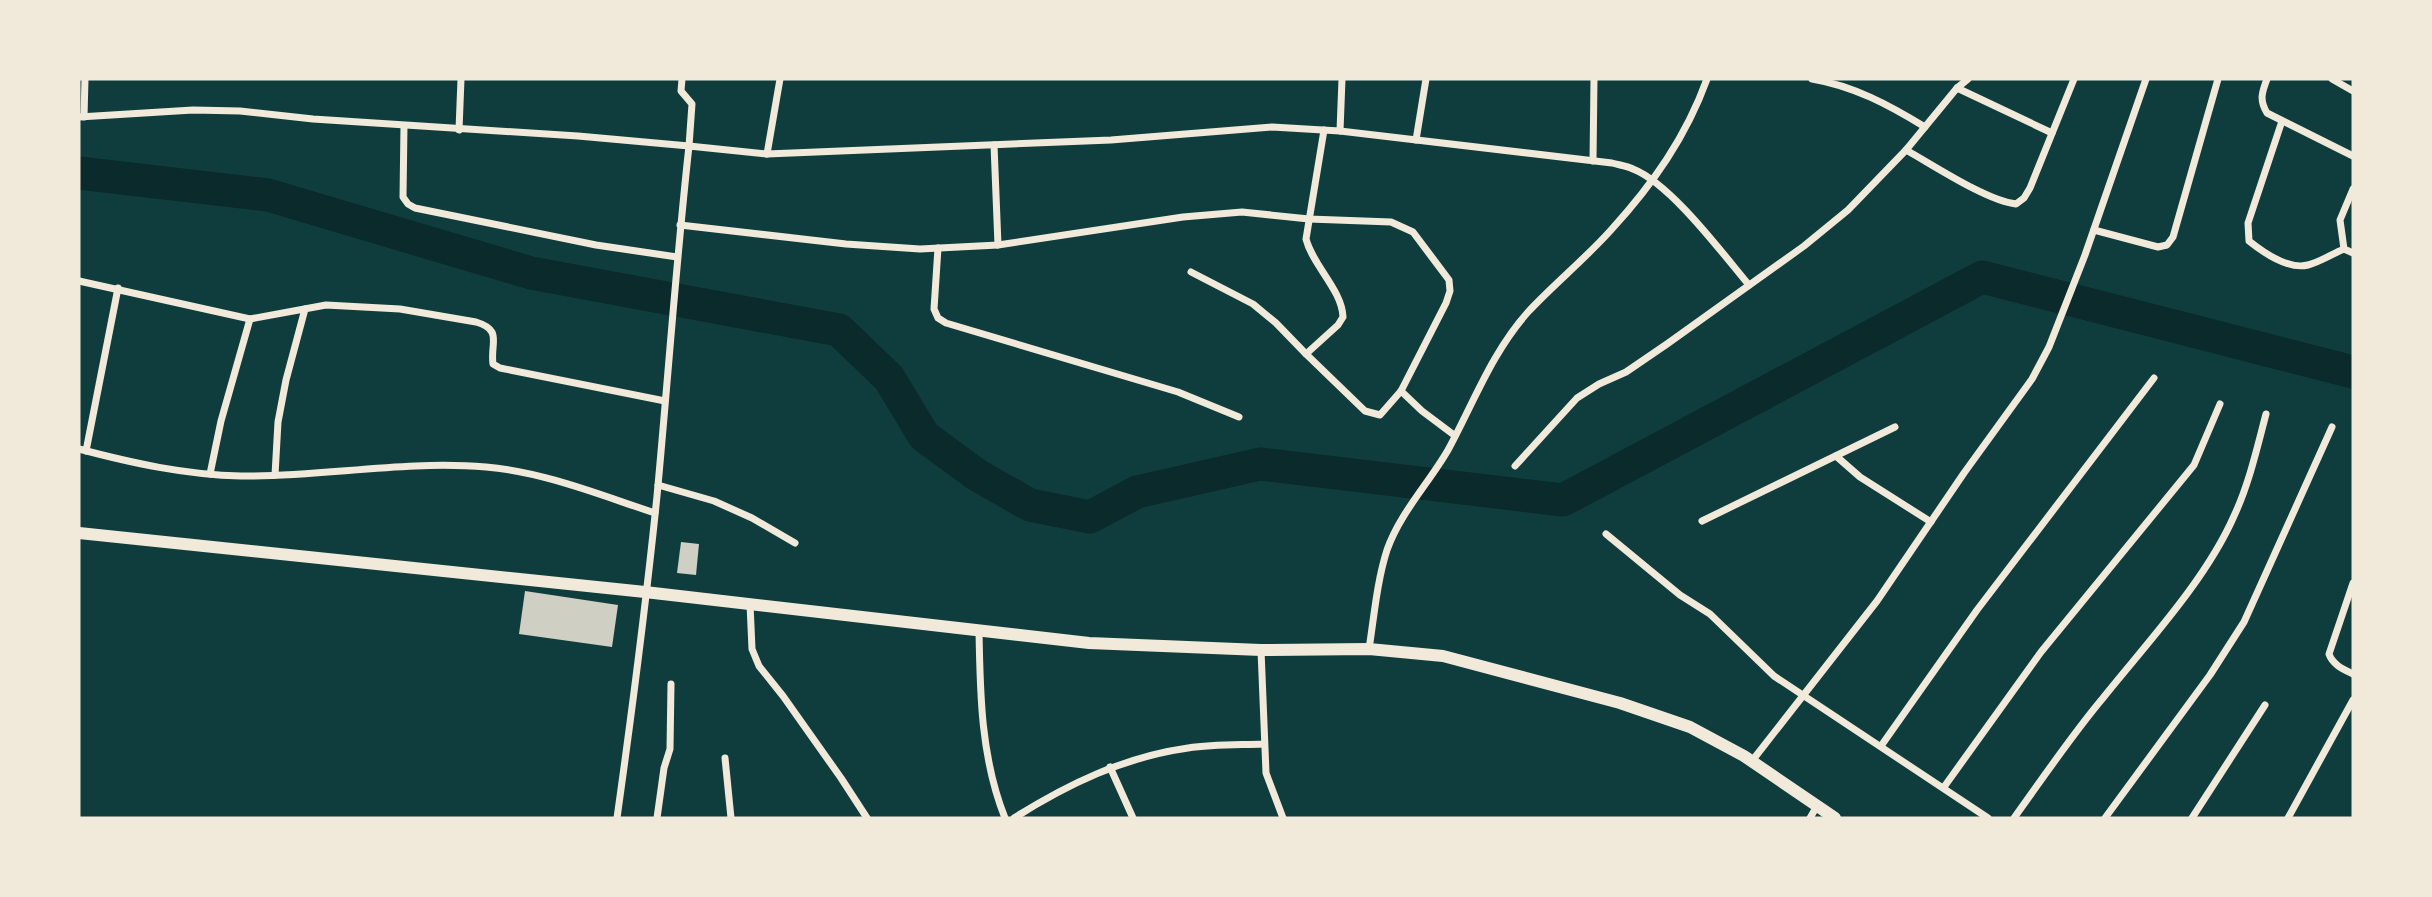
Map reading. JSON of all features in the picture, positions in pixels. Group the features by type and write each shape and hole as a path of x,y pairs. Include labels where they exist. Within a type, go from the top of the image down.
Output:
{"street":[{"path":"85,79 81,117 193,110 228,111 459,130 578,136 767,154 1187,135 1272,127 1340,131 1593,161 1634,169 1653,181 1696,222 1749,285"},
{"path":"459,130 461,79"},
{"path":"617,818 658,485 675,274 689,146 692,104 681,91 682,79"},
{"path":"767,154 780,79"},
{"path":"1340,131 1342,79"},
{"path":"1416,140 1426,79"},
{"path":"1593,161 1594,79"},
{"path":"1369,649 1383,568 1398,527 1448,450 1503,346 1527,313 1611,230 1653,181 1686,132 1707,79"},
{"path":"1812,79 1826,80 1856,90 1925,127"},
{"path":"1515,466 1577,398 1626,372 1804,246 1848,209 1906,150 1957,88 1968,79"},
{"path":"1906,150 1961,181 2007,203 2017,204 2030,188 2074,79"},
{"path":"1752,761 1877,601 2032,379 2049,347 2085,255 2146,79"},
{"path":"2094,230 2158,247 2167,245 2173,237 2218,79"},
{"path":"2267,79 2261,95 2262,105 2267,113 2353,156"},
{"path":"2332,79 2353,91"},
{"path":"1957,88 2052,133"},
{"path":"2282,121 2248,223 2249,241 2261,251 2294,267 2309,265 2344,249 2353,253"},
{"path":"404,126 403,197 415,208 583,243 677,257"},
{"path":"1306,354 1338,325 1343,317 1339,301 1310,252 1306,239 1324,130"},
{"path":"994,145 998,245"},
{"path":"2344,249 2340,219 2353,189"},
{"path":"680,225 846,244 920,249 998,245 1169,219 1242,212 1309,219 1391,222 1413,232 1449,280 1450,291 1401,391 1380,415 1373,415 1253,304 1191,272"},
{"path":"939,248 934,309 938,318 946,323 1178,391 1238,417"},
{"path":"79,281 250,319 326,305 400,309 476,322 487,325 492,330 493,364 500,368 665,401"},
{"path":"118,288 82,450 185,473 275,475 426,466 485,467 528,473 654,513"},
{"path":"275,475 278,422 305,309"},
{"path":"210,474 221,421 250,319"},
{"path":"1881,746 1984,600 2154,378"},
{"path":"1401,391 1454,435"},
{"path":"1944,788 2041,652 2194,465 2220,404"},
{"path":"2014,818 2085,720 2153,636 2217,549 2246,485 2266,414"},
{"path":"1702,521 1895,427"},
{"path":"2105,818 2210,675 2244,622 2332,427"},
{"path":"1836,456 1860,477 1931,522"},
{"path":"658,485 714,501 752,518 796,543"},
{"path":"79,533 645,592 1090,643 1261,650 1369,649 1443,656 1620,703 1690,727 1752,761 1835,818"},
{"path":"1606,534 1680,595 1710,614 1774,676 1988,818"},
{"path":"2353,583 2329,654 2331,661 2353,674"},
{"path":"750,604 752,649 759,666 783,696 867,818"},
{"path":"979,630 981,704 990,775 1006,818"},
{"path":"1261,650 1266,773 1283,818"},
{"path":"657,818 664,768 670,749 671,684"},
{"path":"2288,818 2353,700"},
{"path":"2192,818 2265,705"},
{"path":"1014,818 1055,793 1110,768 1143,757 1189,747 1264,744"},
{"path":"725,758 731,818"},
{"path":"1110,768 1133,818"},
{"path":"1810,818 1817,806"}],"building":[{"path":"681,542 699,544 696,575 677,573"},
{"path":"525,591 618,605 612,647 519,634"}],"waterway":[{"path":"79,173 268,195 531,273 839,330 889,378 924,436 977,475 1030,505 1090,517 1137,492 1260,464 1563,500 1982,277 2353,372"}]}
